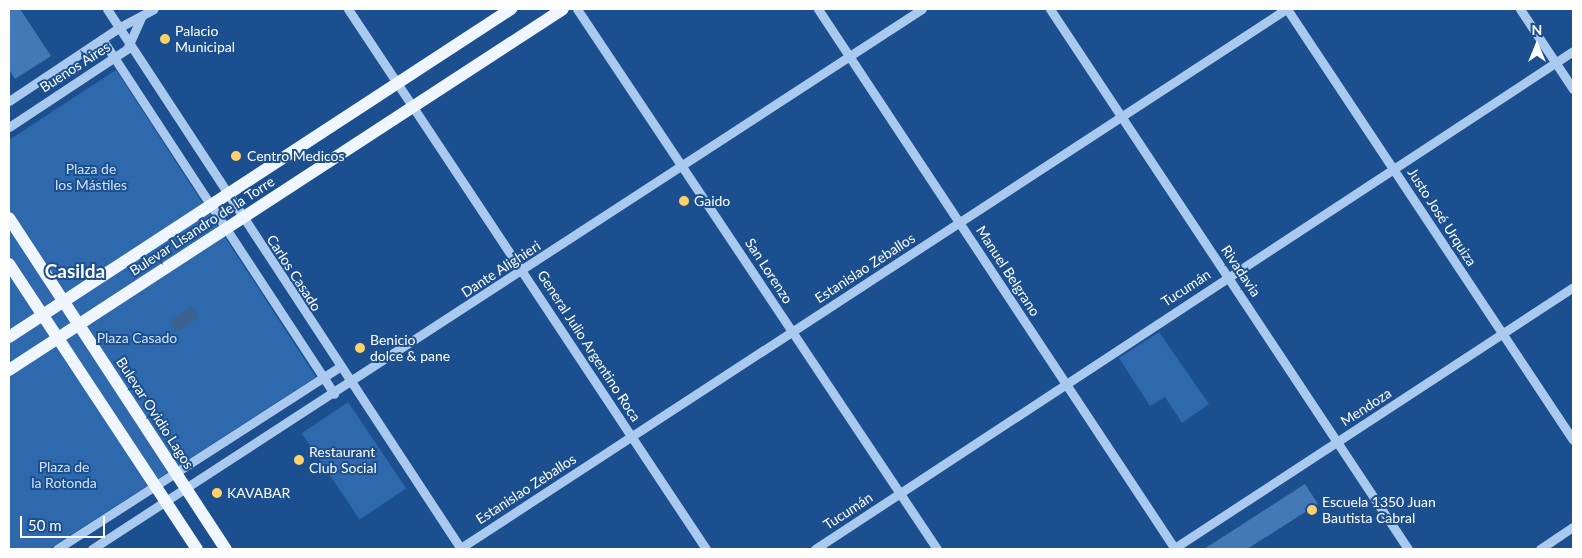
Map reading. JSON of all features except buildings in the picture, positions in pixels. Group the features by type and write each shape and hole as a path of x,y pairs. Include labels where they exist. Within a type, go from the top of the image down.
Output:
{"main road":[{"name":"Bulevar Lisandro de la Torre","path":"9,337 511,9"},
{"name":"Bulevar Lisandro de la Torre","path":"9,370 241,217 563,9"},
{"name":"Bulevar Ovidio Lagos","path":"9,218 226,549"},
{"path":"9,264 196,549"}],"street":[{"name":"Carlos Casado","path":"107,9 350,384 460,549"},
{"name":"Buenos Aires","path":"9,101 120,27 154,9"},
{"name":"General Julio Argentino Roca","path":"348,9 706,549"},
{"name":"San Lorenzo","path":"577,9 937,549"},
{"name":"Manuel Belgrano","path":"818,9 1174,549"},
{"name":"Dante Alighieri","path":"92,549 350,384 922,9"},
{"name":"Rivadavia","path":"1050,9 1408,549"},
{"name":"Estanislao Zeballos","path":"460,549 1287,9"},
{"name":"Justo José Urquiza","path":"1287,9 1573,440"},
{"path":"1520,9 1573,88"},
{"name":"Buenos Aires","path":"9,127 114,58 131,44 141,17"},
{"path":"102,39 224,229 334,394"},
{"name":"Tucumán","path":"814,549 1573,51"},
{"name":"Mendoza","path":"1174,549 1573,287"},
{"path":"57,549 153,485 339,367"},
{"path":"1540,549 1573,527"}],"green space":[{"name":"Plaza Casado","path":"116,70 316,377 49,549 9,549 9,140"},
{"path":"1159,332 1209,404 1182,423 1165,397 1150,406 1119,358"},
{"path":"348,402 406,488 360,520 302,433"}],"shaded area":[{"path":"190,307 194,308 198,318 179,331 174,330 171,319"}],"place":[{"name":"Palacio Municipal","path":"165,39"},
{"name":"Centro Medicos","path":"236,156"},
{"name":"Gaido","path":"684,201"},
{"name":"Benicio dolce & pane","path":"360,348"},
{"name":"Restaurant Club Social","path":"299,460"},
{"name":"KAVABAR","path":"217,493"},
{"name":"Escuela 1350 Juan Bautista Cabral","path":"1312,510"}],"district":[{"name":"Casilda","path":"75,271"}],"park label":[{"name":"Plaza de los Mástiles","path":"91,177"},
{"name":"Plaza de la Rotonda","path":"64,476"}]}
